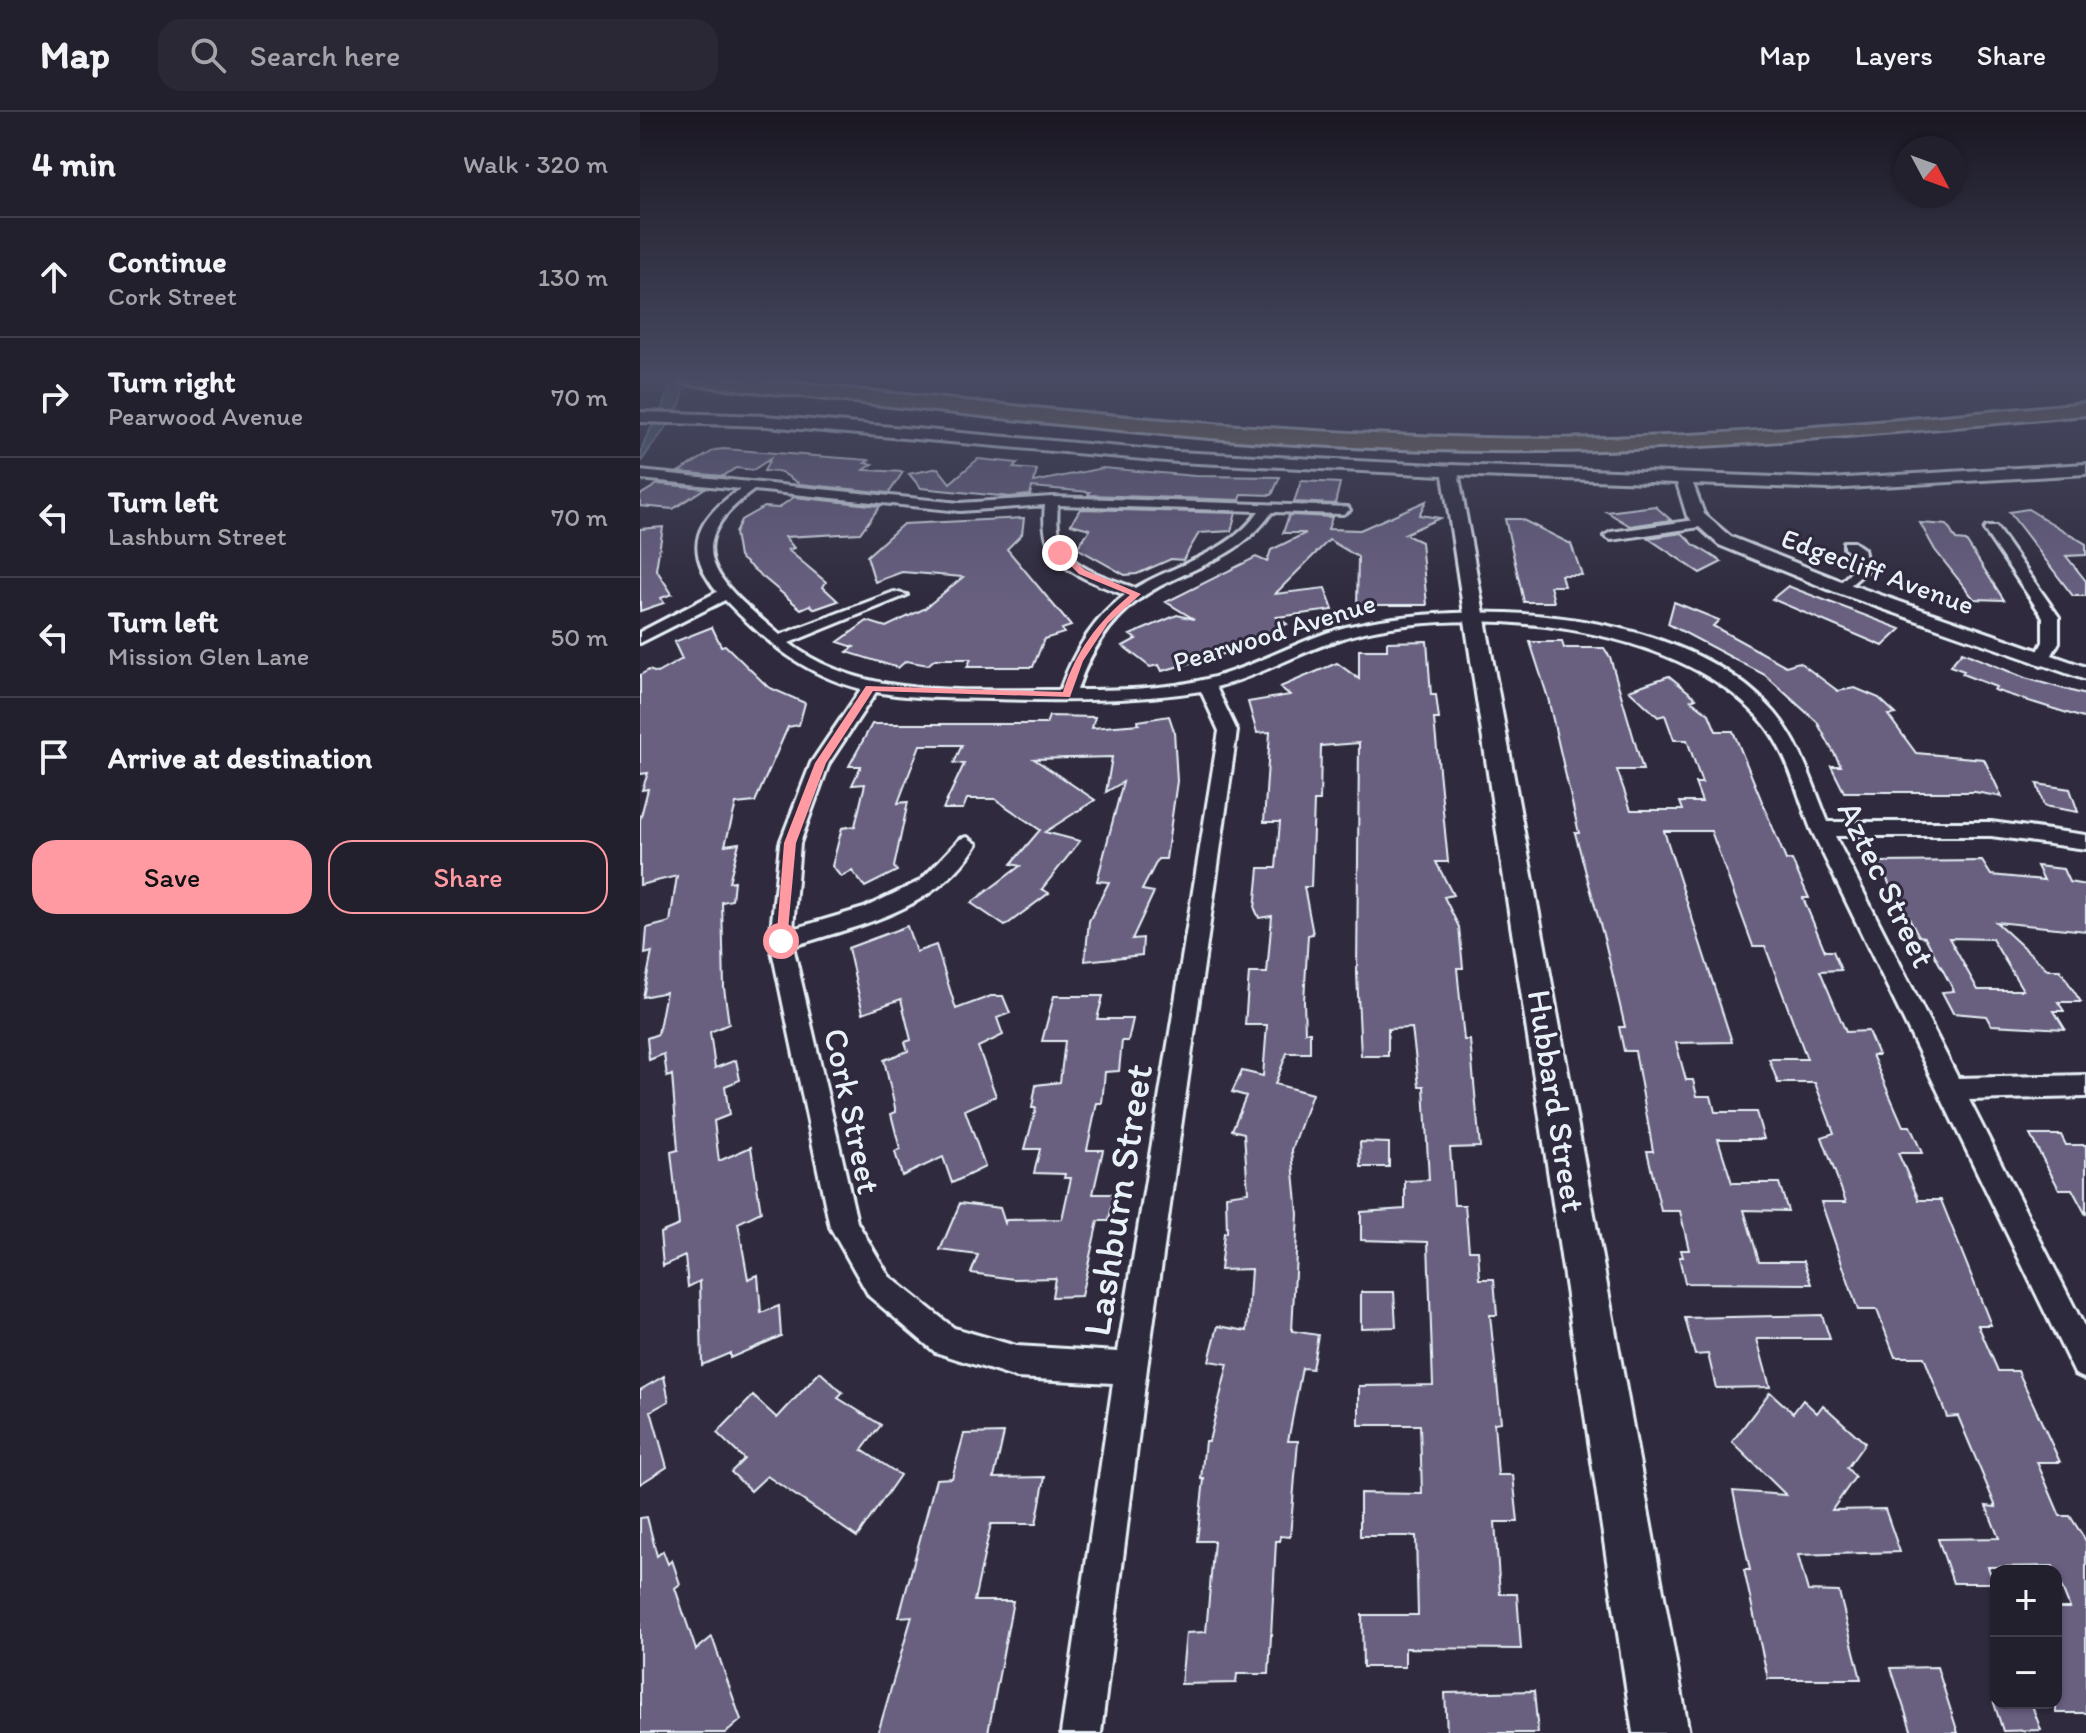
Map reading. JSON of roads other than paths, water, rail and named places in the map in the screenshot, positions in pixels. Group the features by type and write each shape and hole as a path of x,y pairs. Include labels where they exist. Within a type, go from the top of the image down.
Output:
{"main road":[{"path":"1139,454 1451,470"},
{"name":"Hubbard Street","path":"1451,470 1661,1733"}],"street":[{"path":"1451,470 1684,480 1897,482 2086,469"},
{"path":"640,475 960,507 1052,501 1343,510"},
{"path":"1611,536 1702,523 1684,480"},
{"name":"Pearwood Avenue","path":"752,486 712,520 701,541 704,566 727,593 779,641 827,674 870,688 1141,695 1244,674 1349,631 1401,622 1478,621"},
{"path":"1052,501 1050,539 1060,553 1082,572 1136,594"},
{"path":"1067,695 1078,661 1105,621 1136,594 1234,547 1257,529 1269,507"},
{"name":"Edgecliff Avenue","path":"1702,523 1725,541 1755,556 2041,661 2086,674"},
{"path":"1991,530 2051,617 2051,642 2041,661"},
{"path":"1842,588 1861,570 1859,552 1849,545"},
{"path":"640,638 727,593"},
{"path":"779,641 899,595"},
{"name":"Aztec Street","path":"1478,621 1561,625 1610,632 1690,659 1730,682 1783,737 1821,829 2086,1363"},
{"name":"Lashburn Street","path":"1081,1733 1131,1368 1228,731 1206,684"},
{"name":"Cork Street","path":"870,688 820,763 790,843 781,941 844,1227 879,1286 946,1341 1016,1362 1131,1368"},
{"path":"1821,829 1991,829 2086,842"},
{"path":"781,941 871,914 928,886 967,844"},
{"path":"1951,1089 2086,1086"}]}
